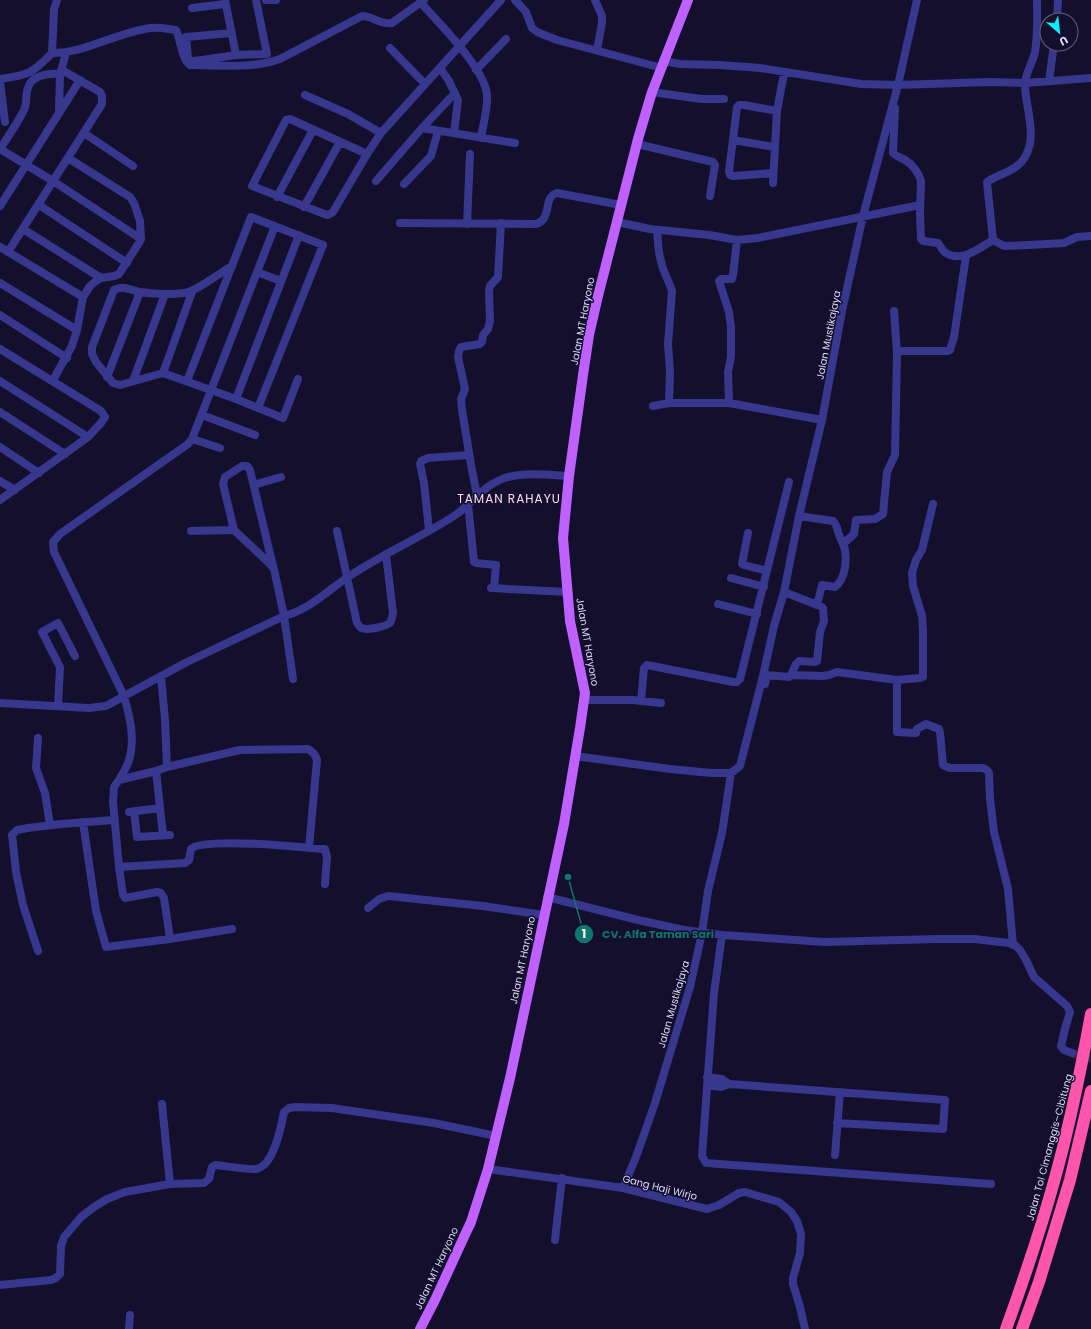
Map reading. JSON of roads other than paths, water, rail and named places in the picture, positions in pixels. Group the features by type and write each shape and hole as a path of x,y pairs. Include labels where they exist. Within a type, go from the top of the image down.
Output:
{"highway":[{"name":"Jalan Tol Cimanggis–Cibitung","path":"1006,1329 1026,1275 1055,1177 1080,1076 1091,1014"},
{"path":"1022,1329 1040,1282 1068,1188 1091,1091"}],"main road":[{"name":"Jalan MT Haryono","path":"420,1329 471,1222 488,1169 511,1071 564,824 584,700 583,682 570,621 563,538 569,476 589,335 621,205 652,92 688,0"}],"street":[{"path":"5,122 0,81 25,75 40,65 52,53 54,9 58,0"},
{"path":"232,33 186,38 188,58 191,61 195,61 236,55 267,54 256,0"},
{"path":"266,0 276,0"},
{"path":"367,154 290,119 286,120 252,185 253,188 327,215 333,212 367,154 382,133 424,84 501,0"},
{"path":"515,0 526,12"},
{"path":"525,0 526,12 532,28 537,32 557,40 663,64 720,64 760,68 860,84 898,85 989,82 1025,83 1091,78"},
{"path":"595,0 602,16 597,50"},
{"path":"993,240 987,182 1013,169 1025,157 1030,143 1025,83 1035,53 1037,0"},
{"path":"1057,12 1058,0"},
{"path":"52,53 66,53 138,30 153,27 176,30 180,38 186,62 190,65 238,65 269,63 280,59 362,16 367,16 385,24 392,23 423,1 469,57 485,85 487,101 481,138"},
{"name":"Jalan Mustikajaya","path":"624,1188 648,1124 681,1020 694,969 702,933 708,891 722,833 734,771 740,766 742,759 764,676 774,626 784,592 799,516 822,420 842,311 863,216 898,85 914,1"},
{"path":"192,8 225,2 236,55"},
{"path":"476,70 506,39"},
{"path":"390,48 424,84"},
{"path":"1049,81 1053,52"},
{"path":"59,113 59,89 61,72 66,53"},
{"path":"440,68 458,100 454,133"},
{"path":"8,252 39,205 53,181 102,104 103,100 100,92 80,80 61,72 41,76 30,84 27,88 24,110 0,149 53,181 140,239"},
{"path":"773,183 777,111 784,73"},
{"path":"0,206 80,80"},
{"path":"652,92 701,99 724,99"},
{"path":"376,181 455,93"},
{"path":"305,95 348,114 382,133"},
{"path":"895,97 893,153 905,160 920,176 921,240 938,243 943,251 950,255 966,256 993,240"},
{"path":"773,173 733,176 730,175 729,172 737,107 739,105 744,105 777,111"},
{"path":"422,128 515,143"},
{"path":"277,197 313,130"},
{"path":"404,184 432,156 438,131"},
{"path":"84,133 133,166"},
{"path":"733,140 774,147"},
{"path":"304,206 340,142"},
{"path":"637,144 713,162 715,165 710,196"},
{"path":"466,224 470,154"},
{"path":"53,380 67,358 72,346 77,330 83,298 90,286 101,278 119,274 127,264 140,239 140,221 134,203 130,197 68,158"},
{"path":"400,223 532,224 540,222 546,216 550,199 552,195 557,193 621,205"},
{"path":"39,205 127,264"},
{"path":"617,222 656,230 709,235 737,240 758,238 832,224 863,216 920,205"},
{"path":"187,382 251,217 323,244 258,408"},
{"path":"477,495 462,410 462,399 465,389 458,354 461,347 480,344 488,329 490,321 490,286 498,277 501,224"},
{"path":"170,939 163,895 157,892 133,897 124,897 118,868 113,789 128,765 130,757 132,738 128,710 124,696 54,552 53,542 60,534 188,444 192,439 212,391 275,226"},
{"path":"23,229 101,278"},
{"path":"656,230 660,261 672,291 668,344 670,372 669,403"},
{"path":"236,399 299,235"},
{"path":"993,240 1004,246 1029,245 1064,243 1077,237 1091,236"},
{"path":"729,403 728,372 731,357 731,327 729,312 719,281 721,279 732,279 734,275 737,240"},
{"path":"0,247 83,298"},
{"path":"897,353 899,351 948,352 950,350 954,337 966,256"},
{"path":"232,266 192,292 165,294 140,292 123,287 114,290 111,294 92,347 92,354 96,362 113,384 120,385 164,373 283,418 298,379"},
{"path":"257,272 281,281"},
{"path":"0,283 77,330"},
{"path":"107,377 140,292"},
{"path":"164,373 192,292"},
{"path":"133,381 165,294"},
{"path":"843,544 854,534 856,520 875,519 883,514 887,472 895,455 897,353 894,311"},
{"path":"0,315 67,358"},
{"path":"0,349 53,380 101,411 105,417 88,437 0,500"},
{"path":"0,380 88,437"},
{"path":"653,406 669,403 729,403 822,420"},
{"path":"0,412 65,454"},
{"path":"202,415 255,435"},
{"path":"192,439 220,448"},
{"path":"0,447 39,472"},
{"path":"429,530 424,483 420,464 421,461 428,458 469,455"},
{"path":"274,569 234,530 223,484 225,477 242,466 247,466 250,470 254,485 274,569 284,616 293,679"},
{"path":"0,703 102,708 185,663 284,616 298,612 348,577 455,515 477,495 499,480 517,475 530,474 569,476"},
{"path":"254,485 281,477"},
{"path":"0,481 15,490"},
{"path":"641,701 644,668 647,665 733,682 739,681 764,587 789,482"},
{"path":"468,504 474,562 496,565 492,588 568,592"},
{"path":"575,756 677,770 711,773 734,771 742,767 745,760 768,675 788,677 827,676 837,672 897,680 920,678 924,675 922,616 913,586 912,573 916,560 922,550 933,504"},
{"path":"799,516 833,521 837,525 843,544 846,561 840,583 835,587 822,585 817,605"},
{"path":"191,531 234,530"},
{"path":"337,531 357,623 365,629 387,625 392,620 393,613 386,554"},
{"path":"748,533 742,564 767,571"},
{"path":"731,578 764,587"},
{"path":"784,592 822,607 824,615 824,621 820,632 817,661 799,661 794,667 791,676"},
{"path":"718,604 757,614"},
{"path":"58,706 60,667 42,632 58,624 75,656"},
{"path":"161,676 167,767"},
{"path":"897,680 897,732 916,733 917,729 926,724 936,727 939,729 940,733 942,765 950,768 983,768 989,772 990,799 994,832 1008,889 1013,945"},
{"path":"584,700 641,701 661,703"},
{"path":"38,738 36,768 45,794 50,825"},
{"path":"119,780 240,750 308,749 316,755 317,760 309,848"},
{"path":"156,771 160,808 167,835 137,837 131,812 160,808"},
{"path":"38,951 23,905 16,872 12,838 14,833 17,830 50,825 114,820"},
{"path":"83,822 96,911 106,947 232,929"},
{"path":"118,868 185,863 189,860 191,848 195,846 258,844 325,849 325,884"},
{"path":"368,908 379,899 388,896 483,906 544,915"},
{"path":"548,898 638,920 702,933 824,942 904,939 974,939 1013,945 1020,950 1034,977 1062,1001 1070,1012 1061,1046 1064,1050 1072,1053"},
{"path":"722,935 714,993 707,1081 702,1156 706,1163 991,1184"},
{"path":"707,1081 721,1087 729,1084 946,1100 943,1129 838,1123"},
{"path":"835,1155 840,1092"},
{"path":"162,1104 170,1184"},
{"path":"0,1285 51,1280 56,1278 60,1274 61,1246 64,1237 81,1217 107,1198 125,1192 170,1184 208,1182 212,1167 215,1165 255,1169 265,1165 278,1140 284,1112 289,1108 332,1108 434,1123 496,1136"},
{"name":"Gang Haji Wirjo","path":"488,1169 562,1178 624,1188 707,1209 719,1206 739,1193 745,1192 779,1202 788,1208 797,1221 801,1234 800,1253 793,1278 793,1284 805,1329"},
{"path":"555,1240 562,1178"},
{"path":"129,1329 130,1315"}],"tunnel":[{"path":"1072,1053 1091,1059"}],"place":[{"name":"CV. Alfa Taman Sari","path":"568,877"}],"district":[{"name":"TAMAN RAHAYU","path":"509,499"}]}
